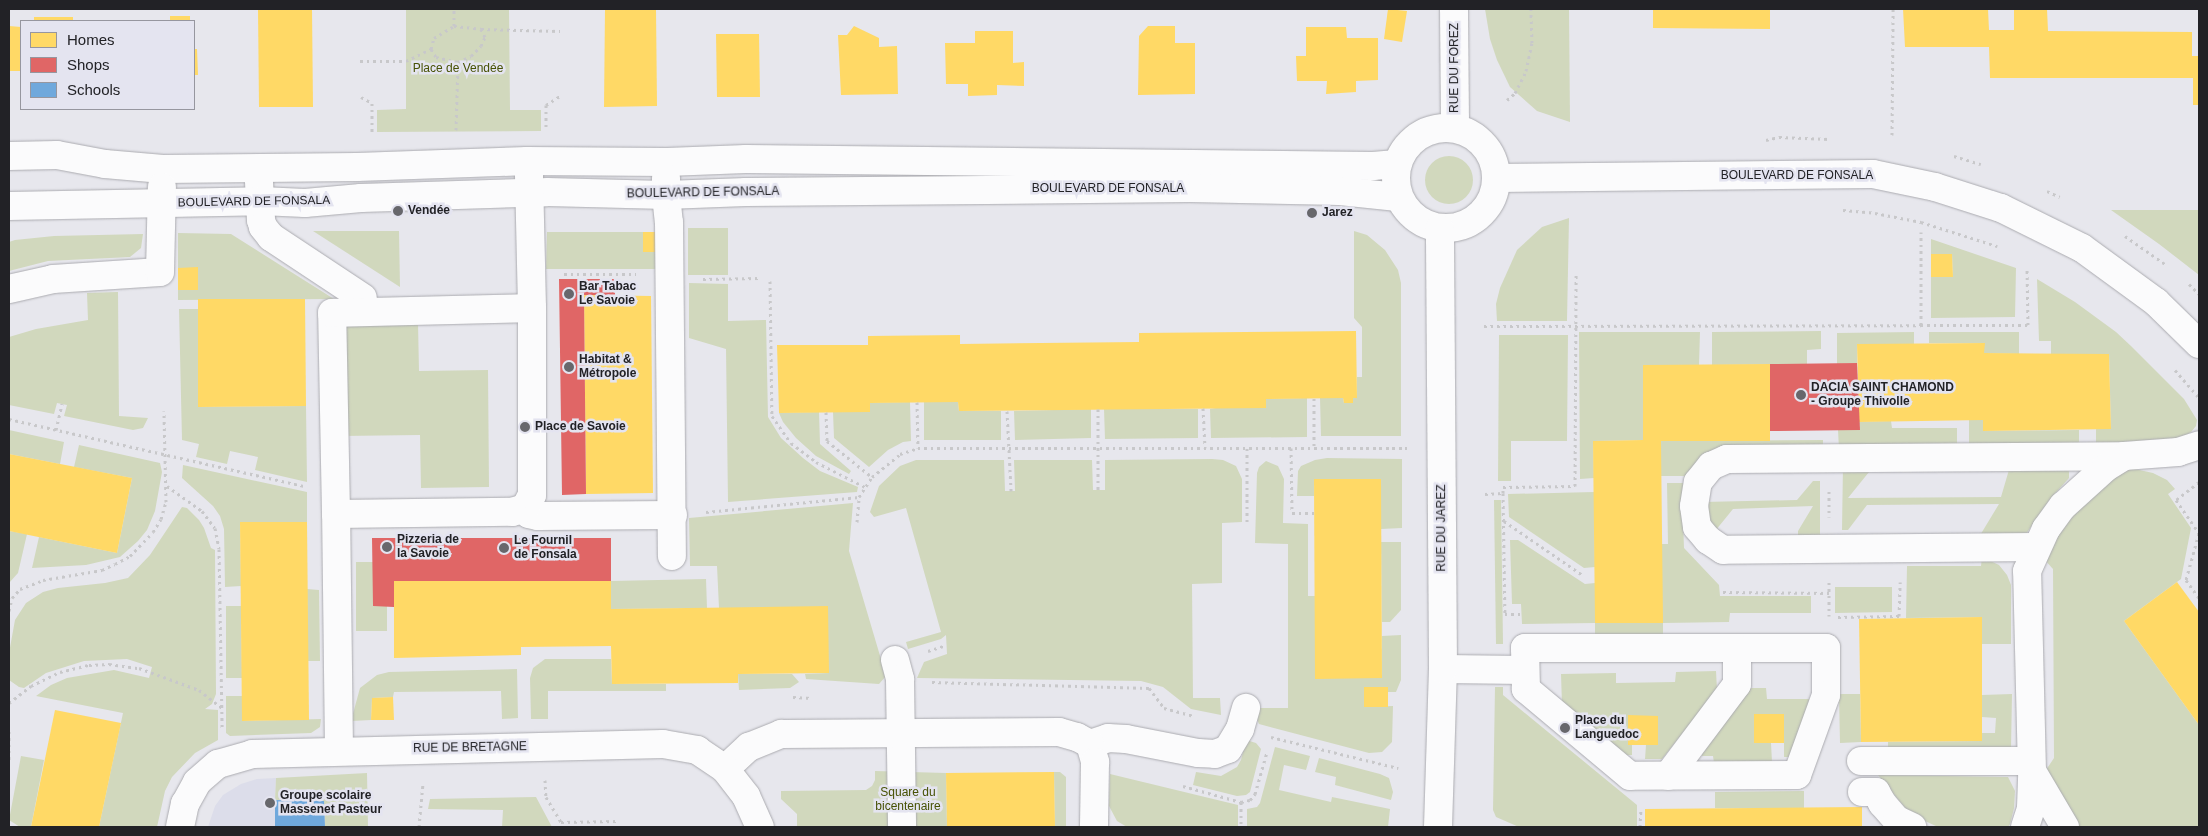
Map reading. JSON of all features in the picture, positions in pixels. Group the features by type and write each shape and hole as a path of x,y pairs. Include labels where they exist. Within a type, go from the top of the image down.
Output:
{"street":[{"name":"RUE DU FOREZ","path":"1454,9 1455,128"},
{"path":"1437,128 1455,128 1471,134 1489,150 1497,178 1492,199 1482,214 1458,228 1440,229 1414,218 1398,197 1397,164 1405,148 1421,133 1437,128"},
{"name":"BOULEVARD DE FONSALA","path":"9,156 58,155 105,164 163,169 357,167 528,161 667,162 746,159 1189,176 1398,197"},
{"path":"746,159 746,192"},
{"path":"336,504 512,512 525,508 532,495 533,482 532,308 528,161"},
{"path":"667,162 666,195 670,222 672,556"},
{"path":"439,164 442,196"},
{"name":"BOULEVARD DE FONSALA","path":"9,206 261,201 305,203 362,198 530,193 666,195 1189,176 1397,164"},
{"path":"258,167 263,227 271,237 363,298"},
{"path":"9,289 53,279 160,272 163,169"},
{"name":"BOULEVARD DE FONSALA","path":"1497,178 1873,174 1934,187 2001,208 2082,248 2156,302 2199,344"},
{"name":"RUE DU JAREZ","path":"1438,827 1443,669 1440,229"},
{"path":"339,751 332,313 532,308"},
{"path":"2036,547 1723,550 1708,540 1697,527 1694,506 1698,482 1711,466 1727,458 2124,456 2178,452 2199,446"},
{"path":"2025,827 2031,808 2027,571 2046,528 2063,506 2105,468 2124,456"},
{"path":"525,508 529,514 538,516 673,515"},
{"path":"1525,648 1826,648 1826,695 1797,775 1630,776 1526,689 1525,670 1525,648"},
{"path":"1668,776 1737,684 1737,649"},
{"path":"895,660 900,679 902,827"},
{"path":"1443,669 1525,670"},
{"path":"1090,744 1108,738 1126,739 1198,754 1215,754 1228,749 1240,729 1246,708"},
{"path":"724,769 749,747 781,734 1059,732 1077,736 1090,744 1095,762 1094,827"},
{"name":"RUE DE BRETAGNE","path":"180,827 185,804 197,782 218,764 252,754 663,744 697,750 724,769 746,796 760,827"},
{"path":"1861,760 2031,766"},
{"path":"2031,766 2065,827"},
{"path":"1862,792 1876,792 1882,803 1897,820 1912,827"}],"path":[{"path":"454,9 454,26"},
{"path":"1507,100 1515,93 1526,71 1532,43 1531,9"},
{"path":"1892,135 1893,9"},
{"path":"481,29 484,37 481,46 471,56 458,62 436,56 431,49 431,45 440,33 454,26 560,32"},
{"path":"360,61 406,61 431,49"},
{"path":"456,138 458,62"},
{"path":"546,129 546,105 560,96"},
{"path":"361,97 372,103 372,138"},
{"path":"1834,209 1875,212 1921,222 1951,230 2006,250"},
{"path":"1921,232 1921,325"},
{"path":"1484,326 2028,325 2027,269"},
{"path":"531,274 640,274"},
{"path":"1520,614 1505,614 1503,487 1576,486 1576,275"},
{"path":"670,279 760,278"},
{"path":"770,280 772,416 791,443 816,462 865,487"},
{"path":"2170,364 2199,398"},
{"path":"1314,398 1314,448"},
{"path":"917,402 918,448"},
{"path":"56,430 62,404"},
{"path":"1203,408 1205,448"},
{"path":"1098,410 1098,490"},
{"path":"9,611 12,598 20,589 44,580 102,570 130,556 144,543 161,519 167,486 164,411"},
{"path":"1007,411 1011,491"},
{"path":"826,412 827,442 872,477"},
{"path":"9,419 165,455 336,504"},
{"path":"857,522 859,497 872,477 900,454 918,448 1406,448"},
{"path":"1246,448 1247,522"},
{"path":"1291,448 1292,513 1314,513"},
{"path":"2199,482 2176,500 2199,533 2186,580 2199,598"},
{"path":"167,486 202,511 215,528 219,549 222,736"},
{"path":"1829,488 1829,518"},
{"path":"1485,494 1503,494"},
{"path":"673,515 859,497"},
{"path":"1504,521 1584,576"},
{"path":"1829,574 1829,617 1899,616 1900,582"},
{"path":"1723,592 1829,593"},
{"path":"9,703 31,686 60,672 89,665 109,664 139,668 199,690 222,708"},
{"path":"9,731 9,761"},
{"path":"545,773 546,798 561,822 561,827"},
{"path":"419,827 424,776"},
{"path":"1241,802 1241,827"},
{"path":"1640,808 1640,827"},
{"path":"561,822 618,821"}],"shaded area":[{"name":"Groupe scolaire Massenet Pasteur","path":"276,778 275,800 324,801 325,827 208,827 215,806 223,795 241,784 257,779"}],"green space":[{"name":"Place de Vendée","path":"406,9 509,9 510,110 541,110 541,131 377,132 377,110 406,109"},
{"path":"1485,9 1569,9 1570,122 1537,111 1510,87 1497,60 1490,39"},
{"path":"1449,156 1458,158 1466,163 1471,171 1473,180 1471,189 1466,197 1458,202 1449,204 1440,202 1432,197 1427,189 1425,180 1427,171 1432,163 1440,158"},
{"path":"2111,210 2199,210 2199,275 2159,244"},
{"path":"1569,218 1567,321 1497,321 1496,304 1500,288 1517,250 1542,227"},
{"path":"688,228 728,228 728,275 688,275"},
{"path":"313,231 399,231 400,287"},
{"path":"1354,231 1367,235 1385,250 1398,270 1401,283 1401,436 1321,436 1320,398 1343,398 1344,403 1353,403 1353,398 1357,397 1357,377 1362,377 1362,327 1354,318"},
{"path":"547,232 643,232 643,252 666,252 666,269 546,269"},
{"path":"178,233 231,234 334,299 178,300 178,290 198,290 198,268 178,268"},
{"path":"143,234 141,248 130,257 48,261 9,271 9,242 15,240 54,236"},
{"path":"1931,239 2016,268 2015,317 1931,318 1931,277 1953,277 1952,254 1931,254"},
{"path":"2037,279 2075,302 2116,332 2131,346 2184,399 2197,420 2196,426 2191,432 2182,438 2096,444 2096,429 2111,429 2109,354 2051,354 2051,341 2039,341"},
{"path":"689,283 728,284 728,321 766,320 768,417 781,438 803,458 820,471 858,487 857,492 728,502 726,349 689,338"},
{"path":"118,292 119,416 148,418 143,428 133,430 64,416 67,405 57,403 54,414 9,405 9,337 36,329 88,320 87,293"},
{"path":"179,309 198,309 198,407 306,406 307,482 255,470 258,457 230,451 227,464 196,457 199,444 182,440"},
{"path":"418,323 419,371 488,370 489,487 421,488 420,435 341,436 340,325"},
{"path":"1821,331 1821,349 1807,350 1807,364 1712,365 1712,332"},
{"path":"1579,332 1700,332 1699,365 1643,365 1643,440 1593,441 1594,478 1580,479"},
{"path":"1914,332 1914,344 1857,344 1857,363 1837,364 1837,333"},
{"path":"1929,332 2019,332 2019,354 1984,353 1984,343 1929,343"},
{"path":"1499,335 1568,335 1567,441 1511,441 1511,481 1498,481"},
{"path":"1307,398 1307,437 1211,438 1210,409 1266,399"},
{"path":"910,402 911,441 903,442 888,450 869,467 834,438 833,412 870,412 870,403"},
{"path":"924,402 958,402 959,411 1001,411 1001,440 924,440"},
{"path":"1091,409 1091,438 1015,440 1014,411"},
{"path":"1104,409 1198,409 1198,438 1105,439"},
{"path":"819,412 820,444 851,471 849,474 816,456 796,438 783,422 779,413"},
{"path":"1969,420 1983,420 1983,431 2079,430 2079,448 1969,449"},
{"path":"1891,421 1892,428 1957,428 1957,450 1839,450 1838,430 1860,430 1859,422"},
{"path":"9,430 64,442 60,464 9,454"},
{"path":"1823,440 1823,450 1687,476 1661,476 1661,441"},
{"path":"79,445 160,463 162,472 155,511 147,530 120,557 86,565 32,568 39,537 117,553 132,478 74,467"},
{"path":"1327,458 1402,459 1402,528 1381,529 1381,479 1314,479 1314,496 1297,496 1298,471 1301,466 1315,460"},
{"path":"916,460 1004,460 1005,491 1015,491 1014,460 1092,460 1093,490 1105,490 1105,460 1223,460 1236,466 1242,479 1242,522 1222,523 1222,583 1192,584 1193,698 1220,698 1221,715 1191,709 1163,687 1141,681 917,678 924,662 947,654 946,635 941,639 908,649 906,642 941,632 906,508 874,517 870,512 879,486 900,466"},
{"path":"1266,461 1278,466 1284,479 1283,523 1308,524 1308,596 1315,596 1315,678 1382,678 1382,636 1401,635 1401,680 1396,692 1388,692 1388,687 1364,687 1364,707 1393,706 1392,742 1382,752 1369,753 1259,724 1255,715 1259,708 1288,708 1288,544 1255,543 1257,473 1259,467"},
{"path":"2011,463 2067,467 2069,472 2069,478 2050,499 2026,534 1979,537 1999,504 1867,505 1848,530 1842,530 1843,465 1870,465 1869,472 1848,498 2001,497"},
{"path":"183,465 307,492 307,522 240,522 241,586 225,587 224,529 220,516 213,506 182,478"},
{"path":"2130,468 2153,473 2167,480 2175,489 2168,494 2191,528 2181,579 2124,621 2199,725 2199,827 2079,827 2044,773 2054,758 2053,569 2043,558 2048,547 2092,490"},
{"path":"1813,481 1820,481 1820,538 1798,539 1798,531 1813,506 1733,509 1711,536 1703,502 1797,500"},
{"path":"1667,483 1685,483 1682,492 1684,548 1719,585 1720,596 1811,596 1811,613 1730,613 1729,622 1663,623 1663,637 1595,637 1595,623 1522,624 1521,604 1512,604 1510,540 1518,540 1585,584 1595,583 1662,544 1668,544"},
{"path":"1594,492 1595,567 1584,568 1509,517 1508,494"},
{"path":"1494,500 1501,500 1503,644 1496,644"},
{"path":"853,503 849,551 886,676 879,684 806,679 805,674 829,673 719,608 717,566 690,566 689,518"},
{"path":"182,507 187,508 199,520 211,548 215,550 216,694 212,704 205,709 218,710 218,740 195,753 172,777 165,791 157,827 99,827 123,713 36,696 51,685 67,678 114,670 149,678 152,667 127,659 84,661 46,673 24,688 19,687 9,680 9,653 15,620 26,603 43,592 58,588 105,583 128,578 150,555"},
{"path":"9,531 27,534 18,573 9,583"},
{"path":"1381,542 1401,542 1401,610 1390,622 1382,622"},
{"path":"1982,557 1999,565 2007,575 2011,585 2011,644 1982,644 1981,617 1906,618 1907,566 1981,566"},
{"path":"356,562 373,562 373,606 387,606 387,631 356,631"},
{"path":"706,579 707,608 611,609 611,581"},
{"path":"1835,587 1892,587 1892,612 1835,613"},
{"path":"307,589 319,590 320,661 308,661"},
{"path":"226,606 241,606 242,678 226,678"},
{"path":"545,659 611,659 612,684 666,684 666,691 548,691 548,719 531,719 530,678 533,668"},
{"path":"517,669 518,718 502,719 501,691 394,692 393,697 372,698 371,720 351,721 360,688 377,675 389,672"},
{"path":"1716,671 1717,690 1662,759 1645,759 1646,745 1658,745 1658,716 1628,716 1628,744 1632,745 1632,755 1619,755 1562,705 1561,674 1616,673 1616,683 1675,682 1676,672"},
{"path":"738,674 792,674 799,682 790,688 739,690"},
{"path":"1495,687 1503,687 1503,695 1637,805 1637,827 1519,827 1496,817 1493,810"},
{"path":"1749,688 1766,688 1767,699 1809,699 1809,713 1793,757 1784,757 1784,714 1754,714 1754,743 1771,743 1772,762 1714,763 1713,756 1702,756 1702,749"},
{"path":"1839,694 1860,694 1861,742 1840,743"},
{"path":"2012,694 2011,748 1888,747 1888,742 1982,741 1982,733 1995,733 1996,718 1982,717 1982,695"},
{"path":"226,696 242,696 243,721 321,719 320,727 311,733 230,736 226,733"},
{"path":"1246,740 1256,743 1261,749 1250,792 1246,795 1237,796 1193,785 1196,772 1221,776 1237,767 1241,760"},
{"path":"1275,747 1310,756 1306,770 1284,765 1279,790 1331,802 1332,797 1390,809 1388,827 1247,827 1247,809 1257,807 1260,803"},
{"path":"21,756 44,760 31,827 20,827 9,820"},
{"path":"1319,758 1389,778 1393,792 1391,800 1335,785 1336,777 1315,772"},
{"name":"Square du bicentenaire","path":"875,771 946,773 947,827 797,827 797,814 781,799 781,791 866,790 872,786 875,780"},
{"path":"1054,772 1060,772 1066,777 1066,827 1055,827"},
{"path":"367,773 368,827 325,827 324,801 275,800 276,778"},
{"path":"1110,774 1238,805 1238,827 1127,827 1117,821 1109,806"},
{"path":"1878,775 2008,777 2015,791 2014,808 2010,824 2008,827 1938,827 1910,814"},
{"path":"1804,791 1804,808 1715,808 1715,792"},
{"path":"536,797 552,827 502,827 503,810 428,809 430,799"}],"building: Homes":[{"path":"258,9 312,9 313,107 259,107"},
{"path":"605,9 656,9 657,106 604,107"},
{"path":"1388,9 1407,11 1402,42 1384,39"},
{"path":"1653,9 1770,9 1770,29 1653,28"},
{"path":"1903,9 1988,9 1989,30 2014,30 2014,9 2047,9 2048,31 2192,32 2192,56 2199,56 2199,105 2193,105 2193,78 1990,78 1989,47 1905,47"},
{"path":"170,16 190,16 190,20 170,20"},
{"path":"34,17 73,17 73,20 34,20"},
{"path":"9,26 20,27 20,71 9,71"},
{"path":"854,26 879,38 879,47 897,46 898,94 841,95 838,35 847,35"},
{"path":"1148,26 1175,26 1175,43 1195,43 1195,94 1138,95 1139,36"},
{"path":"1306,27 1346,27 1347,38 1378,38 1378,80 1356,81 1356,92 1326,94 1327,81 1297,81 1296,56 1306,56"},
{"path":"975,31 1013,31 1013,63 1024,62 1024,86 997,85 997,95 968,96 968,84 946,84 945,43 975,43"},
{"path":"716,34 759,34 760,97 717,97"},
{"path":"195,49 197,49 198,75 195,75"},
{"path":"643,232 666,232 666,252 643,252"},
{"path":"1931,254 1952,254 1953,277 1931,277"},
{"path":"198,267 198,290 178,290 178,268"},
{"path":"584,295 651,296 653,493 586,494"},
{"path":"198,299 305,299 306,406 198,407"},
{"path":"1356,331 1357,398 1353,398 1353,403 1344,403 1343,398 1266,399 1266,408 959,411 958,402 870,403 870,412 779,413 777,345 868,345 868,336 960,335 960,344 1139,342 1139,333"},
{"path":"1985,343 1984,353 2109,354 2111,429 1983,431 1983,420 1859,422 1857,344"},
{"path":"1770,364 1770,441 1661,441 1663,623 1595,623 1593,441 1643,440 1643,365"},
{"path":"9,454 132,478 117,553 9,531"},
{"path":"1314,479 1381,479 1382,678 1315,679"},
{"path":"240,522 307,522 309,720 242,721"},
{"path":"394,581 611,581 611,609 828,606 829,673 738,674 738,683 612,684 611,646 521,647 521,655 394,658"},
{"path":"2177,582 2199,612 2199,725 2124,621"},
{"path":"1982,617 1982,741 1861,742 1859,619"},
{"path":"1364,687 1388,687 1388,707 1364,707"},
{"path":"393,697 394,720 371,720 372,698"},
{"path":"55,710 121,723 99,827 31,827"},
{"path":"1754,714 1784,714 1784,743 1754,743"},
{"path":"1628,715 1658,716 1658,745 1628,745"},
{"path":"1054,772 1055,827 947,827 946,773"},
{"path":"1862,807 1862,827 1645,827 1645,809"}],"building: Shops":[{"path":"559,279 615,279 615,295 584,295 586,494 562,495"},
{"path":"1857,363 1860,430 1770,431 1770,364"},
{"path":"372,538 611,538 611,581 394,581 394,607 373,606"}],"building: Schools":[{"path":"275,800 324,801 325,827 275,827"}],"place":[{"name":"Vendée","path":"398,211"},
{"name":"Jarez","path":"1312,213"},
{"name":"Bar Tabac Le Savoie","path":"569,294"},
{"name":"Habitat & Métropole","path":"569,367"},
{"name":"DACIA SAINT CHAMOND - Groupe Thivolle","path":"1801,395"},
{"name":"Place de Savoie","path":"525,427"},
{"name":"Pizzeria de la Savoie","path":"387,547"},
{"name":"Le Fournil de Fonsala","path":"504,548"},
{"name":"Place du Languedoc","path":"1565,728"},
{"name":"Groupe scolaire Massenet Pasteur","path":"270,803"}]}
